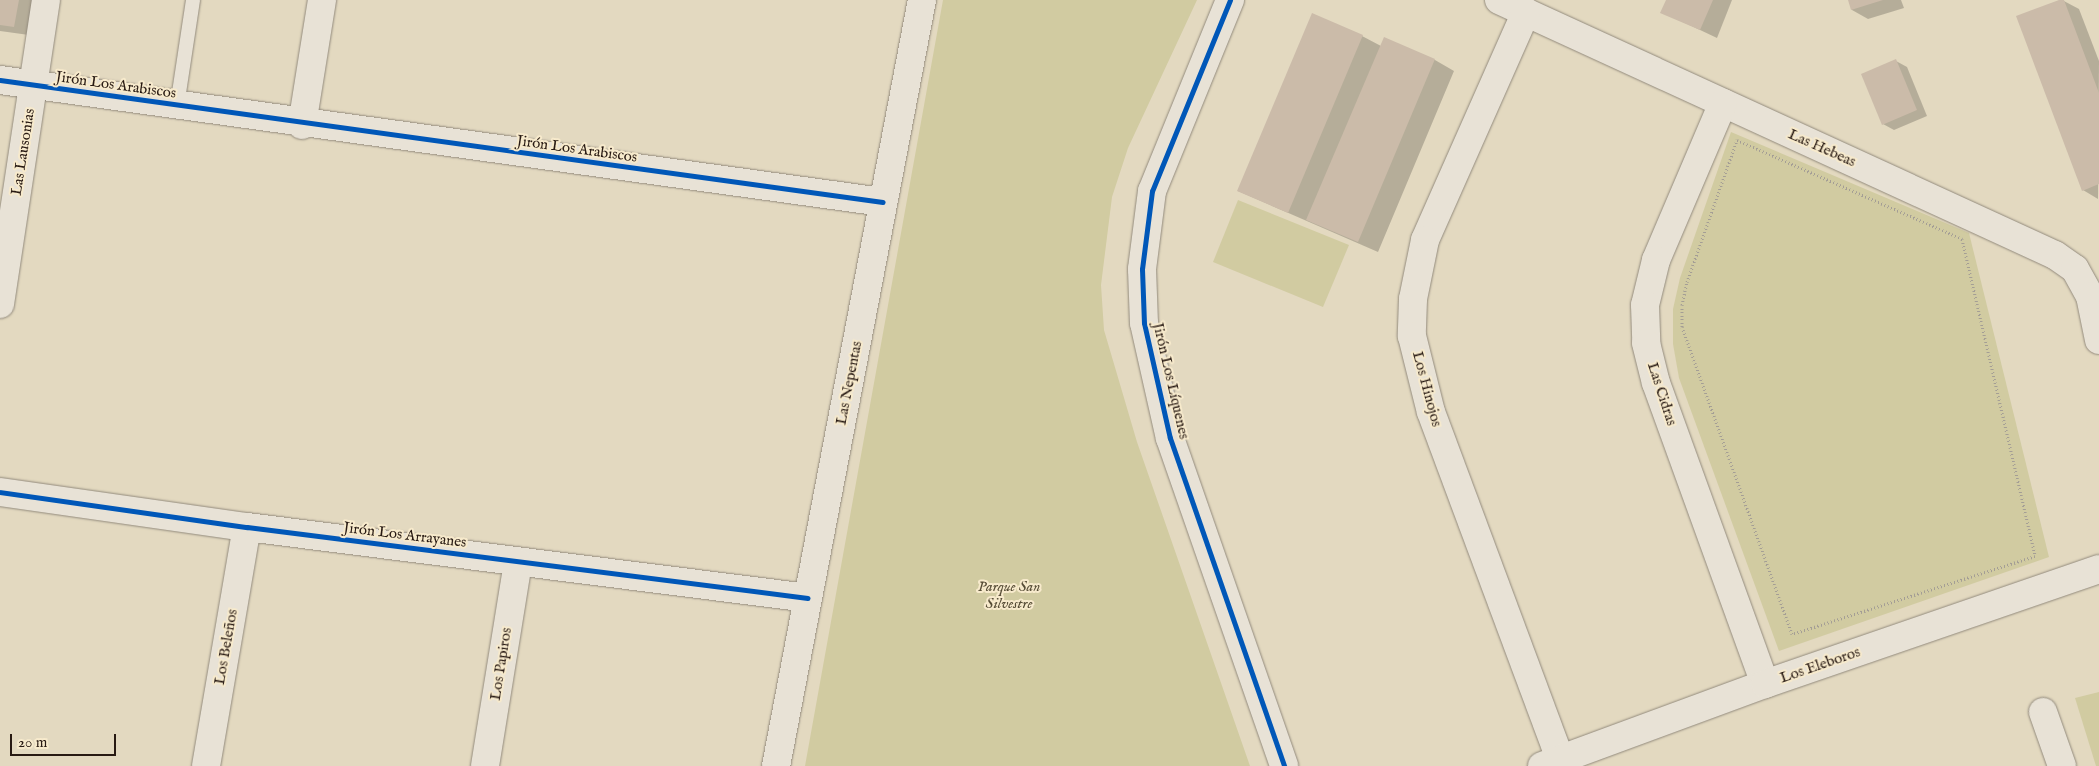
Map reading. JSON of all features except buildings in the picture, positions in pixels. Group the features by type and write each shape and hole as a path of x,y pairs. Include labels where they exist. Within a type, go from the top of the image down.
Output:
{"street":[{"name":"Las Lausonias","path":"0,304 46,0"},
{"path":"302,124 322,0"},
{"name":"Las Nepentas","path":"776,766 922,0"},
{"name":"Jirón Los Líquenes","path":"1230,0 1152,191 1142,269 1144,323 1170,438 1284,766"},
{"name":"Las Hebeas","path":"1499,0 2055,255 2075,269 2090,296 2099,340"},
{"name":"Los Hinojos","path":"1526,12 1425,240 1414,299 1412,336 1431,412 1555,764"},
{"name":"Jirón Los Arabiscos","path":"0,80 302,124 884,202"},
{"name":"Las Cidras","path":"1723,103 1656,260 1645,305 1646,343 1656,383 1765,684"},
{"name":"Jirón Los Arrayanes","path":"0,492 247,527 808,598"},
{"name":"Los Beleños","path":"206,766 247,527"},
{"name":"Los Papiros","path":"485,766 518,562"},
{"name":"Los Eleboros","path":"1555,764 1765,684 2099,569"},
{"path":"2043,712 2062,766"}],"lane":[{"path":"177,106 193,0"}],"path":[{"path":"1737,140 1962,240 2035,556 1792,634 1682,327 1682,305 1687,282 1737,140"}],"green space":[{"name":"Parque San Silvestre","path":"943,0 1197,0 1128,148 1112,197 1101,285 1104,330 1137,442 1250,766 805,766"},
{"path":"1731,132 1969,233 2049,557 1779,651 1679,378 1673,344 1673,309 1680,278"},
{"path":"1238,200 1349,245 1323,307 1213,262"},
{"path":"2099,692 2099,766 2096,766 2075,698"}],"cycle path":[{"path":"1230,0 1152,191 1142,269 1144,323 1170,438 1284,766"},
{"path":"0,80 883,202"},
{"path":"0,492 247,527 808,598"}]}
